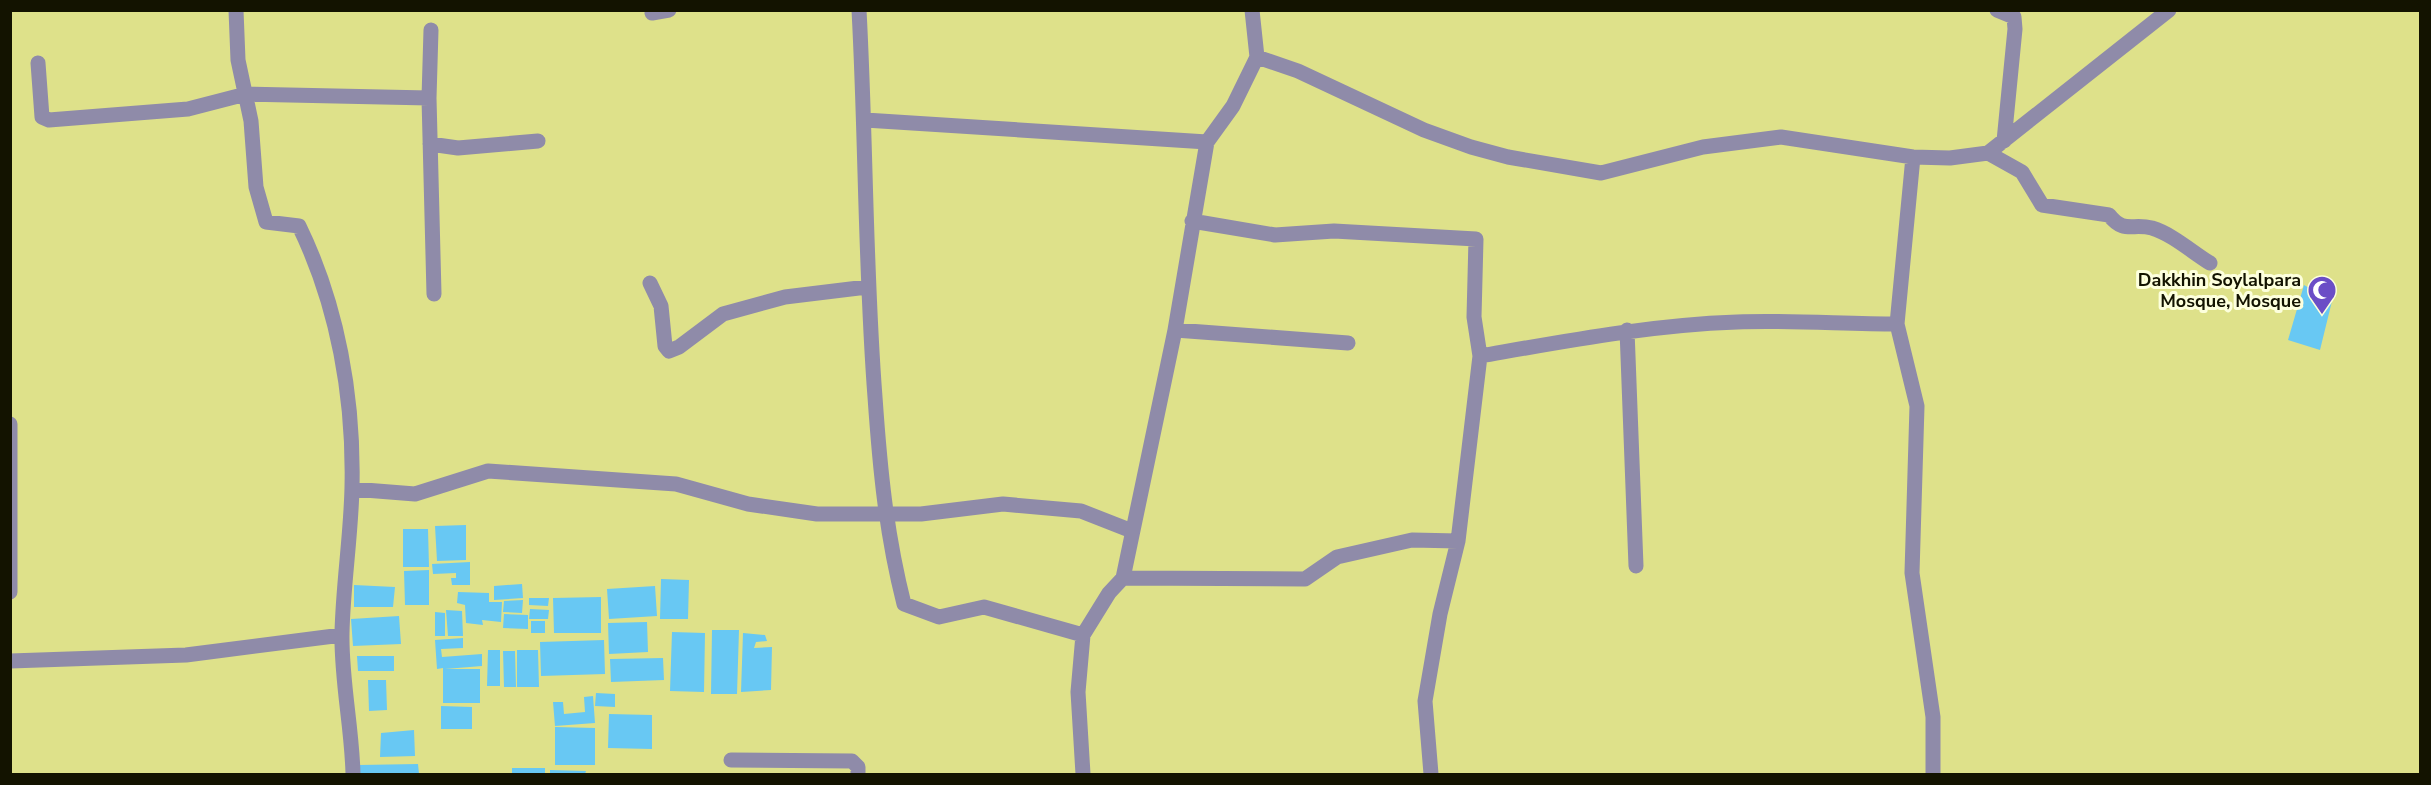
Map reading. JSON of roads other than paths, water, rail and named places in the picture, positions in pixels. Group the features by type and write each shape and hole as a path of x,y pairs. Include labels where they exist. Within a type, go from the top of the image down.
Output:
{"street":[{"path":"236,10 238,60 246,94 256,187 266,222 299,225 312,253 331,309 344,372 352,438 352,489 342,635 353,774"},
{"path":"652,13 669,10"},
{"path":"859,10 865,120 867,287 884,513 904,604 939,617 984,606 1083,635"},
{"path":"1083,774 1078,692 1083,635 1109,593 1123,578 1175,330 1207,141 1233,106 1257,57 1252,10"},
{"path":"1997,10 2014,17 2015,29 2004,141"},
{"path":"1257,57 1298,70 1424,130 1471,147 1508,157 1601,173 1703,147 1781,137 1914,157 1950,158 1988,153 2169,10"},
{"path":"431,30 429,98 434,294"},
{"path":"38,63 42,117 49,120 188,109 246,94 429,98"},
{"path":"865,120 1207,141"},
{"path":"430,144 458,148 538,141"},
{"path":"1988,153 2022,172 2042,205 2109,215 2117,225 2124,227 2152,228 2210,263"},
{"path":"1914,157 1897,324 1917,406 1912,573 1933,717 1933,774"},
{"path":"1192,221 1275,235 1334,231 1476,240 1474,317 1480,356 1458,541 1440,614 1425,701 1431,774"},
{"path":"650,283 661,306 665,346 669,351 679,347 723,314 785,297 867,287"},
{"path":"1480,356 1627,330 1670,329 1738,322 1897,324"},
{"path":"1175,330 1348,343"},
{"path":"1627,330 1636,567"},
{"path":"10,424 10,592"},
{"path":"352,489 415,494 488,471 676,484 747,504 817,514 921,514 1003,504 1081,511 1132,531"},
{"path":"1123,578 1305,579 1337,557 1412,540 1458,541"},
{"path":"10,661 186,655 342,635"},
{"path":"731,760 852,761 858,767 858,774"}],"place":[{"name":"Dakkhin Soylalpara Mosque, Mosque","path":"2322,316"}]}
